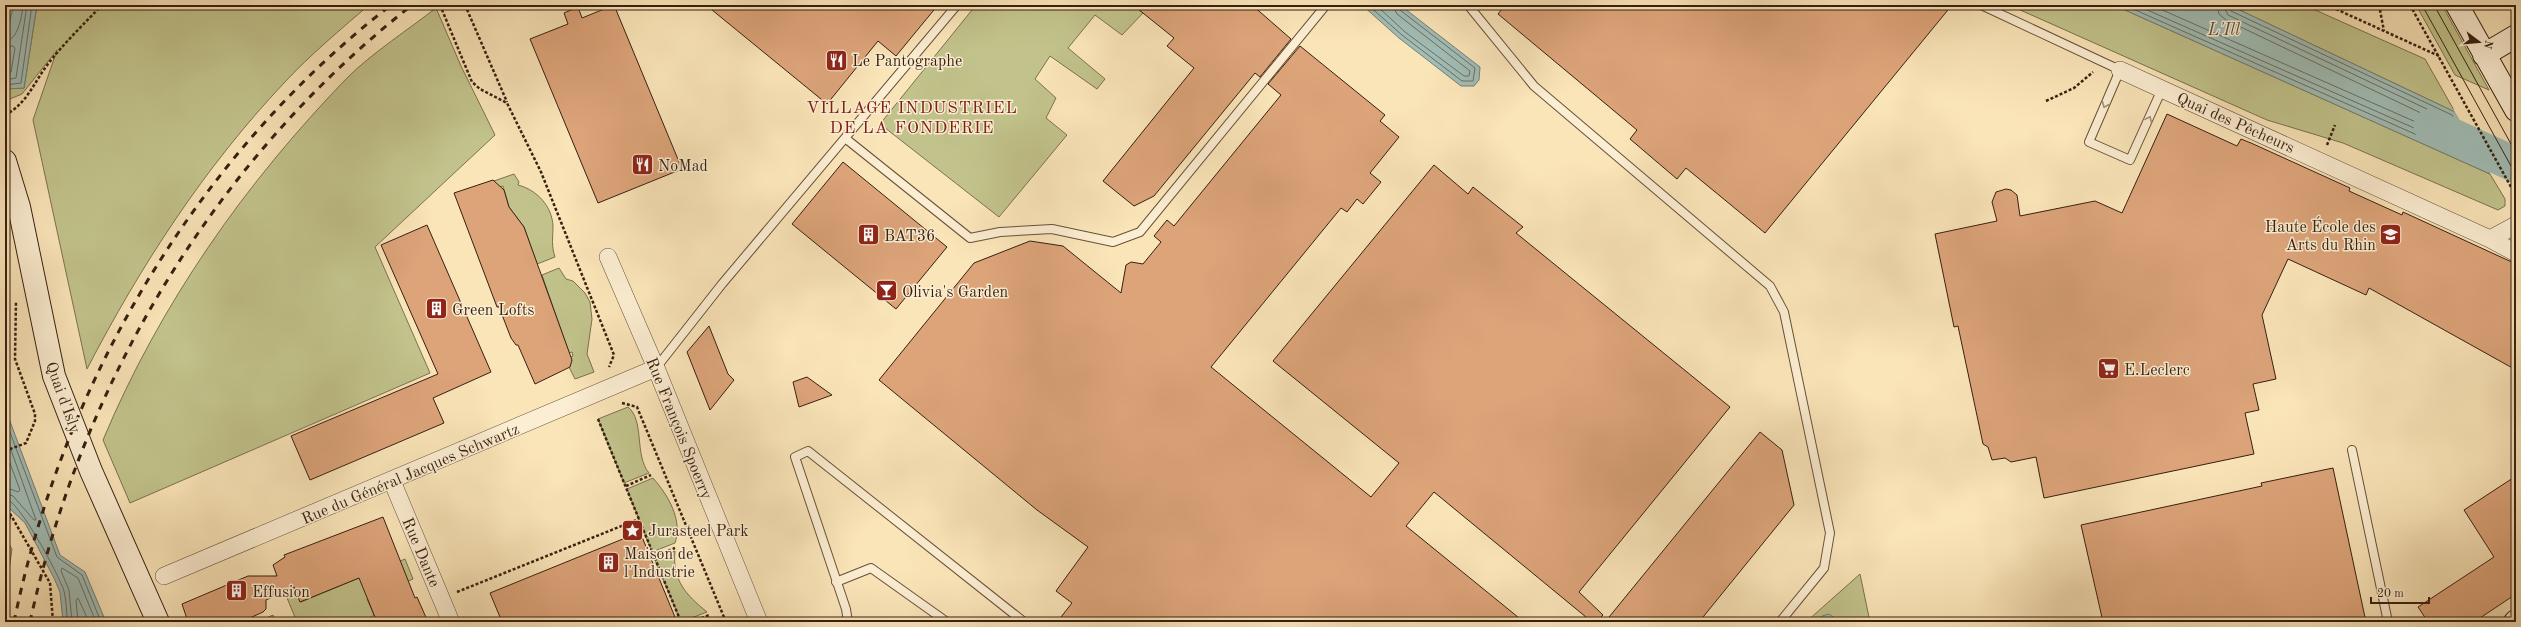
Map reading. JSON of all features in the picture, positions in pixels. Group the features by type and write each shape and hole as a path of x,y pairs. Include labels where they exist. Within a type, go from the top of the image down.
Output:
{"street":[{"path":"2457,5 2514,107"},
{"path":"2484,55 2516,36"},
{"name":"Quai des Pêcheurs","path":"2120,70 2490,239 2516,253"},
{"name":"Quai d'Isly","path":"5,161 19,207 54,376 91,471 158,622"},
{"path":"2490,239 2516,225"},
{"name":"Rue François Spoerry","path":"608,257 656,368 759,622"},
{"name":"Rue du Général Jacques Schwartz","path":"164,576 392,481 656,368"},
{"name":"Rue Dante","path":"392,481 451,622"}],"lane":[{"path":"656,368 722,284 957,5"},
{"path":"845,138 970,238 1000,232 1052,229 1113,242 1140,232 1326,5"},
{"path":"1468,5 1534,86 1770,286 1784,312 1830,533 1824,568 1780,622"},
{"name":"Quai des Pêcheurs","path":"1981,5 2120,70"},
{"path":"2120,70 2089,142 2130,160 2162,89"},
{"path":"2352,450 2388,622"},
{"path":"848,622 846,609 796,457 808,451 1024,622"},
{"path":"836,582 871,568 947,622"}],"path":[{"path":"5,115 14,110 27,97 48,64 102,5"},
{"path":"465,5 507,103 541,172 614,355 608,372 622,403 637,407 726,622"},
{"path":"2327,5 2439,56"},
{"path":"2379,5 2384,31"},
{"path":"2410,5 2516,196"},
{"path":"441,6 472,82 480,89 507,103"},
{"path":"2046,101 2074,88 2095,70 2099,60"},
{"path":"5,451 26,443 35,421 35,414 15,359 16,293"},
{"path":"598,419 680,622"},
{"path":"626,486 651,475"},
{"path":"5,505 11,518 50,583 53,622"},
{"path":"5,516 11,518"},
{"path":"442,598 639,519"},
{"path":"654,556 674,548"},
{"path":"692,622 709,615"}],"green space":[{"path":"5,5 14,5 5,39"},
{"path":"37,5 369,5 325,43 284,83 227,149 201,183 152,255 129,292 87,369 33,120 57,50 22,94 5,101 5,88 24,88"},
{"path":"976,5 1133,5 1143,13 1122,35 1095,15 1068,48 1105,79 1097,89 1050,56 1035,79 1056,98 1046,118 1067,135 999,217 880,124"},
{"path":"2009,5 2114,5 2490,174 2505,199 2505,206 2498,210 2343,143 2267,120"},
{"path":"2229,5 2304,5 2425,59 2455,112"},
{"path":"2416,5 2442,5 2489,90 2455,75"},
{"path":"436,8 461,66 495,135 375,247 430,373 130,503 103,440 151,341 178,293 208,247 240,203 274,159 310,117 357,68"},
{"path":"514,174 519,182 518,185 525,187 542,200 550,212 552,219 555,257 537,264 524,227 509,207 503,186 495,188 497,185 494,181"},
{"path":"559,268 566,279 573,281 585,293 590,302 592,319 587,354 594,372 575,379 569,367 571,361 566,359 573,356 572,352 569,353 542,275"},
{"path":"628,407 633,413 636,421 644,466 649,473 624,483 598,419"},
{"path":"653,478 664,492 673,508 676,517 677,534 675,543 652,552 627,489"},
{"path":"5,538 12,549 5,597"},
{"path":"675,551 678,579 687,593 707,612 681,622 655,560"},
{"path":"405,559 413,579 367,599 374,615 371,617 373,622 297,622 280,581 283,580 287,591 294,587 301,602"},
{"path":"1860,574 1870,622 1806,622"},
{"path":"273,615 276,622 257,622"}],"water":[{"path":"14,5 37,5 24,88 7,89 5,39"},
{"path":"1362,5 1400,5 1480,67 1479,80 1474,86 1461,86 1399,38"},
{"name":"L'Ill","path":"2114,5 2229,5 2455,112 2490,174"},
{"path":"5,408 60,555 85,572 106,622 63,622 60,592 54,578 25,523 9,508 5,498"},
{"path":"1829,614 1840,622 1818,622 1822,616"}],"pier":[{"path":"2453,109 2457,111 2492,173 2492,176"}],"building":[{"path":"614,5 682,169 598,203 530,39 568,24 564,13 578,7 582,18"},
{"path":"706,5 938,5 896,56 878,41 827,104"},
{"path":"1133,5 1252,5 1291,39 1260,77 1255,73 1154,196 1134,206 1103,181 1194,68 1167,46 1174,38"},
{"path":"1505,5 1952,5 1765,233 1686,168 1677,179 1630,139 1637,130 1498,14"},
{"path":"1300,46 1385,115 1380,121 1399,137 1370,173 1381,182 1363,204 1357,199 1347,212 1341,208 1211,367 1371,497 1399,463 1273,361 1434,165 1468,194 1473,187 1523,227 1516,233 1730,407 1579,592 1603,615 1596,622 1592,622 1434,492 1406,526 1524,622 1057,622 1072,603 1056,591 1088,547 1037,510 879,380 974,263 1030,241 1063,246 1121,293 1126,265 1131,262 1143,264 1161,242 1154,236 1167,220 1174,226 1281,95 1268,84"},
{"path":"2167,114 2237,146 2241,139 2251,143 2350,188 2349,191 2402,215 2403,212 2516,264 2516,370 2369,288 2366,295 2288,259 2262,315 2276,379 2253,384 2259,410 2245,413 2254,454 2044,498 2036,457 2011,462 2005,458 1992,460 1988,447 1983,444 1958,326 1954,327 1935,234 1997,221 1992,202 1996,192 2006,189 2011,190 2017,195 2020,216 2095,201 2122,213"},
{"name":"BAT36","path":"843,162 947,247 896,309 792,224"},
{"path":"493,180 504,190 509,207 524,227 572,360 570,367 535,384 518,345 516,345 511,338 499,307 497,307 454,193"},
{"path":"427,225 491,372 433,398 444,423 310,480 291,436 438,374 381,245"},
{"path":"709,326 728,374 734,380 710,410 687,352"},
{"path":"807,377 832,395 799,407 793,382"},
{"path":"1760,432 1782,450 1794,505 1699,622 1605,622"},
{"path":"2333,468 2366,622 2103,622 2081,525 2262,486 2261,483"},
{"path":"2516,476 2516,594 2474,622 2428,622 2418,607 2494,557 2464,510"},
{"path":"383,517 415,598 417,597 428,622 377,622 359,578 300,602 294,587 266,600 266,609 263,612 241,622 188,622 182,604 248,576 277,576 273,565 285,557 284,555"},
{"name":"Maison de l'Industrie","path":"640,532 677,622 502,622 490,593"}],"waterway":[{"name":"L'Ill","path":"2431,126 2516,165"}],"tram line":[{"path":"2422,5 2516,175"},
{"path":"2434,5 2516,153"}],"railway":[{"path":"14,622 36,533 66,445 104,361 148,280 199,203 257,131 321,65 391,5"},
{"path":"30,622 54,532 84,445 122,361 167,280 219,204 277,132 341,66 412,5"}],"place":[{"name":"Le Pantographe","path":"836,60"},
{"name":"NoMad","path":"642,165"},
{"name":"BAT36","path":"868,235"},
{"name":"Haute École des Arts du Rhin","path":"2391,235"},
{"name":"Olivia's Garden","path":"886,291"},
{"name":"Green Lofts","path":"436,309"},
{"name":"E.Leclerc","path":"2109,369"},
{"name":"Jurasteel Park","path":"633,530"},
{"name":"Maison de l'Industrie","path":"609,562"},
{"name":"Effusion","path":"237,591"}],"district":[{"name":"VILLAGE INDUSTRIEL DE LA FONDERIE","path":"912,117"}]}
